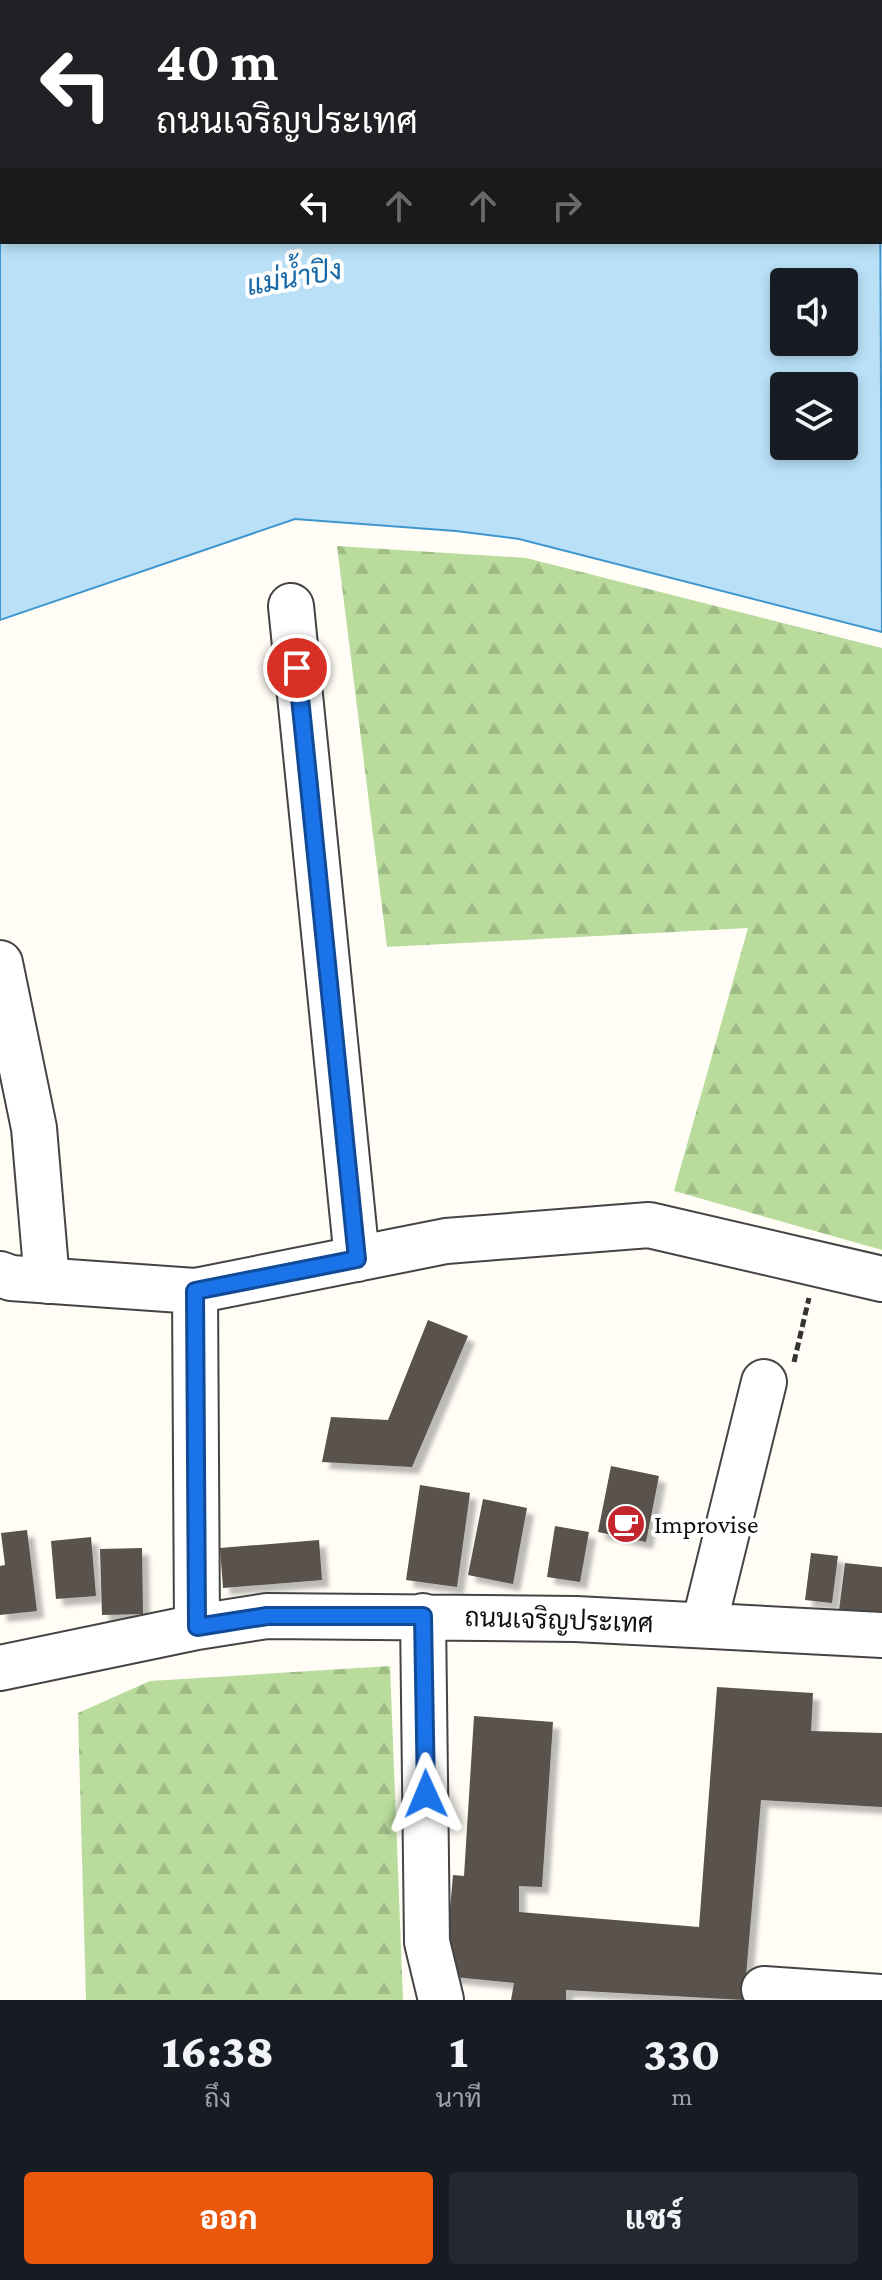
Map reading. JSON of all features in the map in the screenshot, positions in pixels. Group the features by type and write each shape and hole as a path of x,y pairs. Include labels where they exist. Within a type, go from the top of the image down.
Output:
{"street":[{"path":"291,606 357,1259"},
{"path":"0,963 34,1128 47,1281"},
{"path":"0,1274 11,1278 195,1291 446,1241 649,1225 882,1279"},
{"path":"195,1291 197,1627"},
{"path":"704,1625 778,1374"},
{"name":"ถนนเจริญประเทศ","path":"0,1668 197,1627 267,1616 423,1616 704,1625 882,1635"},
{"path":"423,1616 427,1942 441,2000"},
{"path":"764,1989 882,1997"}],"path":[{"path":"778,1374 817,1264"}],"green space":[{"path":"337,546 526,558 882,648 882,1250 674,1191 748,928 387,947"},
{"path":"390,1666 403,2000 86,2000 78,1713 150,1681"}],"water":[{"name":"แม่น้ำปิง","path":"0,244 880,244 882,632 519,539 295,519 0,620"}],"building":[{"path":"428,1320 468,1336 412,1467 322,1462 331,1417 388,1420"},
{"path":"611,1466 659,1476 646,1542 598,1532"},
{"path":"420,1485 470,1493 457,1587 406,1580"},
{"path":"483,1499 527,1508 513,1584 468,1575"},
{"path":"555,1526 589,1532 580,1582 547,1577"},
{"path":"27,1530 37,1611 0,1615 0,1566 5,1565 1,1533"},
{"path":"91,1537 96,1596 56,1599 51,1541"},
{"path":"319,1540 322,1580 223,1588 220,1548"},
{"path":"142,1548 143,1614 102,1615 100,1549"},
{"path":"811,1553 838,1556 832,1603 805,1600"},
{"path":"845,1563 882,1567 882,1615 839,1610"},
{"path":"717,1687 813,1693 811,1731 882,1733 882,1807 761,1800 744,2000 566,1990 566,2000 511,2000 514,1983 444,1976 453,1875 464,1876 474,1716 553,1722 542,1887 519,1886 519,1912 699,1927"}],"place":[{"name":"Improvise","path":"626,1524"}],"route":[{"path":"297,668 357,1259 195,1291 197,1627 267,1616 423,1616 426,1794"}]}
